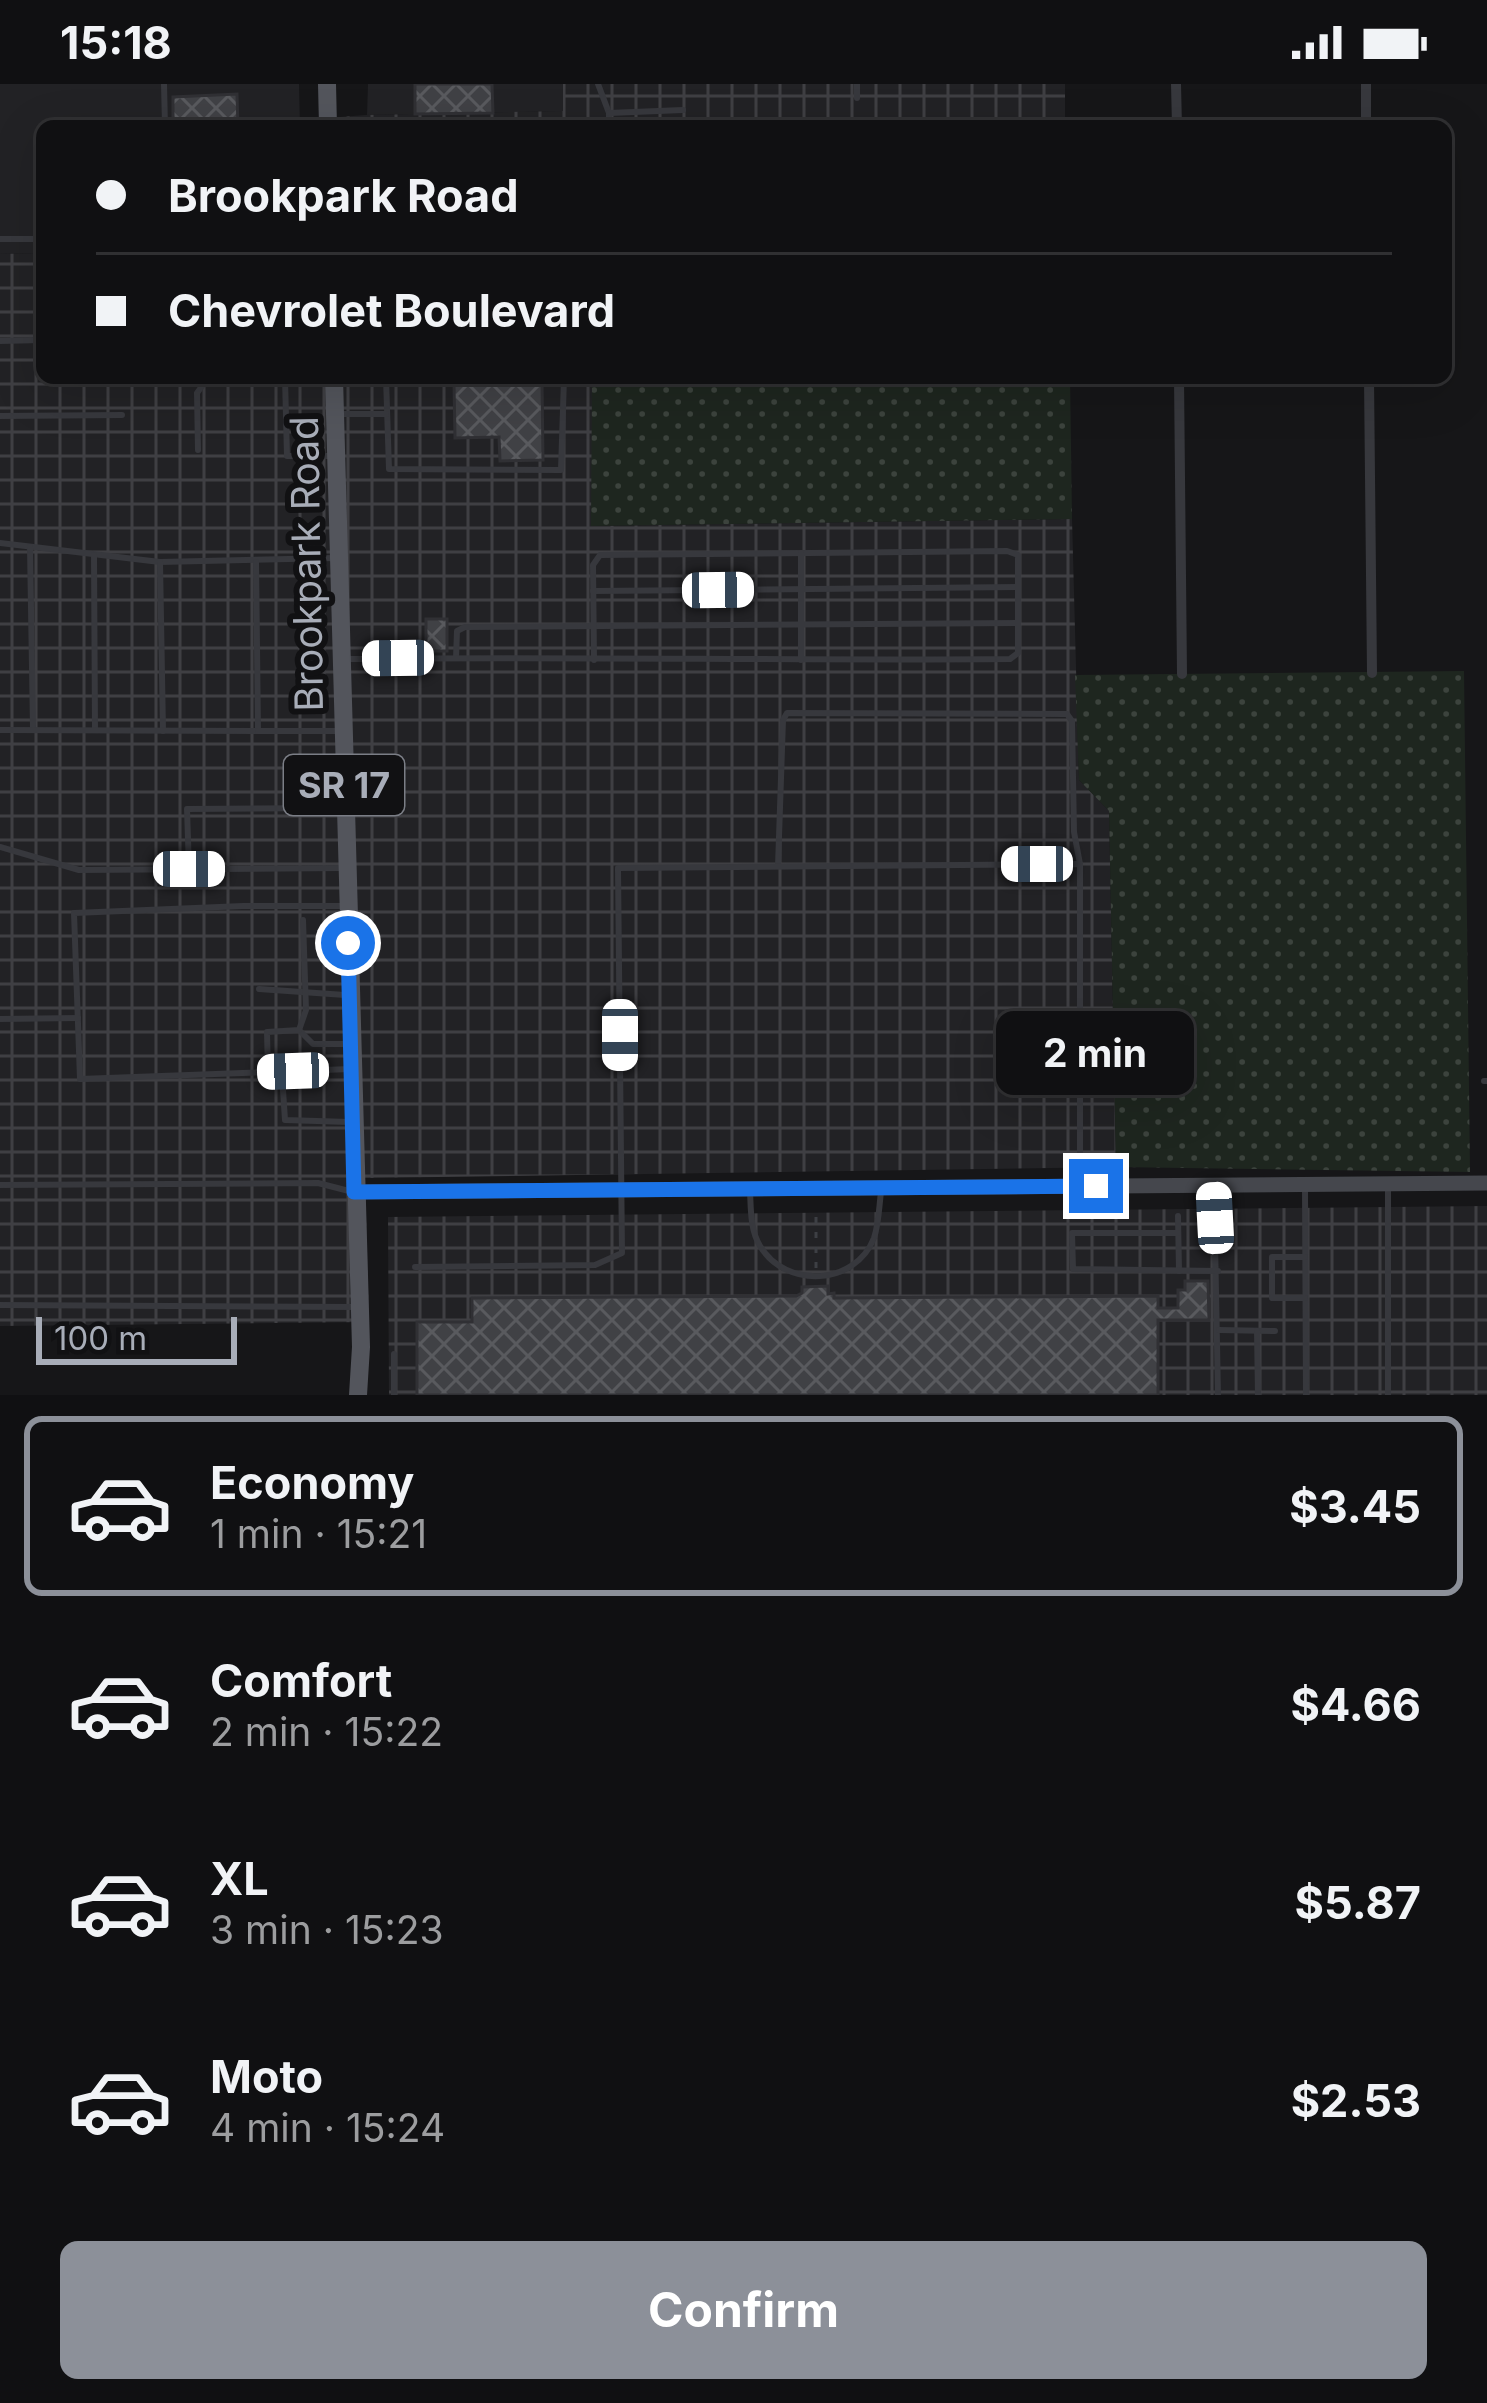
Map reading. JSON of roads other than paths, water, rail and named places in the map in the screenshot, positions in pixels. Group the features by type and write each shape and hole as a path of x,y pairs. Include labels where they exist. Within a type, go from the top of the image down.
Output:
{"main road":[{"path":"327,84 328,120"},
{"name":"Brookpark Road","path":"334,384 358,1395"},
{"path":"354,1192 1487,1183"}],"street":[{"path":"1176,84 1177,120"},
{"path":"1366,84 1366,120"},
{"path":"1179,384 1182,674"},
{"path":"1369,384 1372,673"}],"lane":[{"path":"164,84 165,120"},
{"path":"598,84 609,120"},
{"path":"856,84 857,98"},
{"path":"609,112 683,110"},
{"path":"0,239 36,238"},
{"path":"0,341 36,340"},
{"path":"197,450 197,393 204,384"},
{"path":"285,384 287,456 336,456"},
{"path":"386,384 389,469 561,470 564,384"},
{"path":"335,414 387,414"},
{"path":"0,416 122,415"},
{"path":"0,543 160,562 338,558"},
{"path":"30,547 33,729"},
{"path":"801,553 801,660"},
{"path":"94,554 95,730"},
{"path":"341,659 456,658 593,660 1010,659 1018,653 1018,555 600,555 593,565 593,660"},
{"path":"160,562 163,731"},
{"path":"256,562 258,731"},
{"path":"593,591 1018,587"},
{"path":"456,658 460,628 1018,622"},
{"path":"778,866 787,712 1067,714 1072,721 1074,832 1080,864 1080,1186"},
{"path":"0,730 343,731"},
{"path":"189,869 188,809 345,808"},
{"path":"0,847 79,870 346,868"},
{"path":"416,1267 595,1265 622,1253 618,868 1080,864"},
{"path":"347,906 74,914 80,1079 351,1069"},
{"path":"299,1030 306,1010 303,920"},
{"path":"259,989 350,996"},
{"path":"0,1019 78,1018"},
{"path":"268,1072 268,1032 299,1030 313,1044 351,1044"},
{"path":"283,1090 285,1120 352,1122"},
{"path":"0,1185 318,1184 354,1192"},
{"path":"1305,1184 1306,1395"},
{"path":"1388,1184 1388,1395"},
{"path":"1214,1185 1218,1395"},
{"path":"749,1189 754,1233 766,1255 792,1273 816,1276 844,1270 866,1252 878,1223 881,1188"},
{"path":"1178,1216 1178,1271"},
{"path":"1178,1233 1072,1233 1073,1269 1218,1271"},
{"path":"1305,1257 1272,1257 1272,1298 1306,1298"},
{"path":"0,1305 359,1307"},
{"path":"1219,1330 1275,1331"},
{"path":"1257,1331 1258,1395"},
{"path":"394,1354 394,1395"}]}
